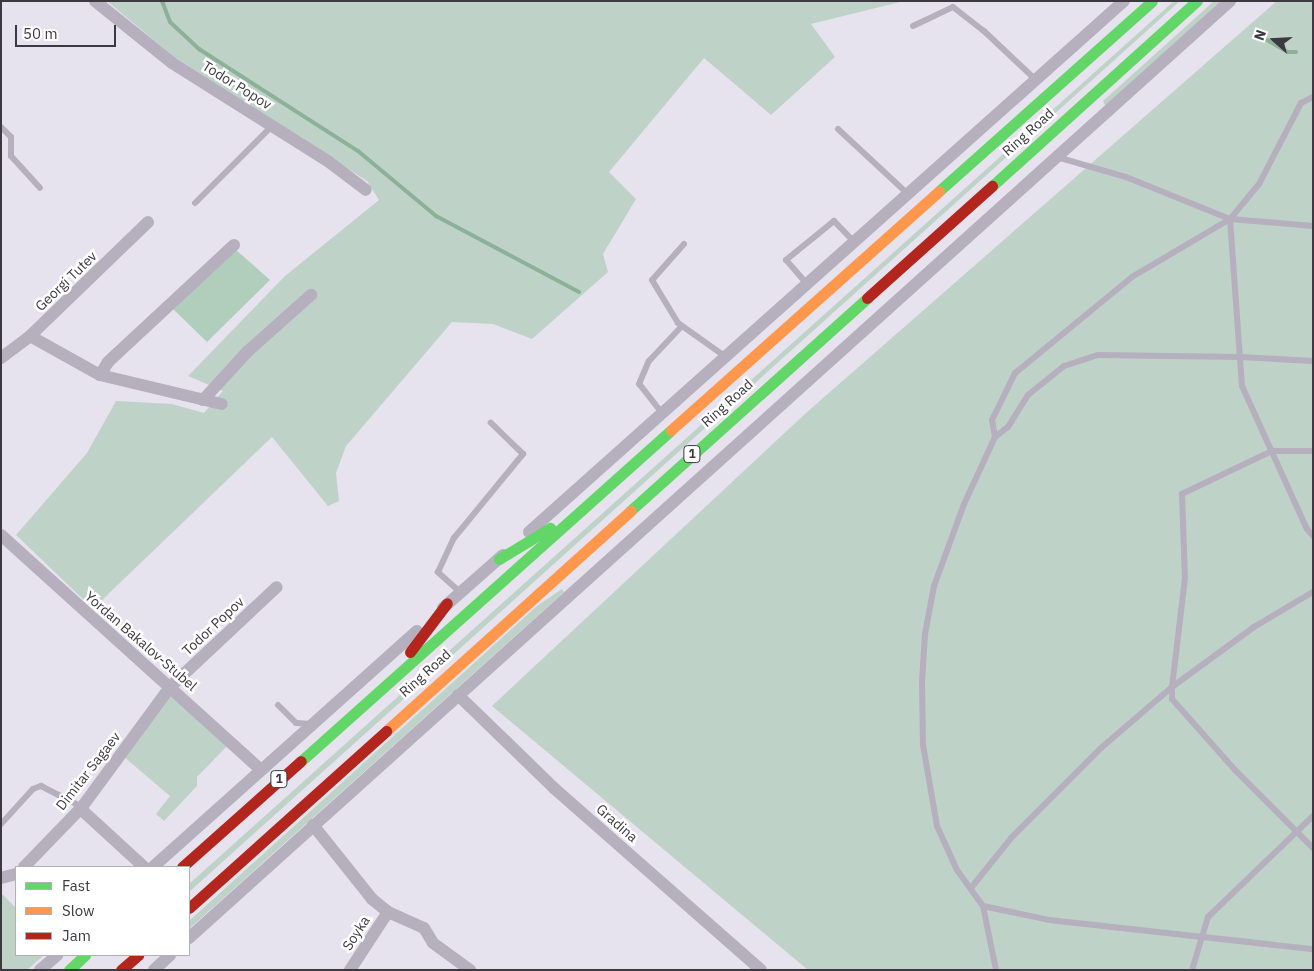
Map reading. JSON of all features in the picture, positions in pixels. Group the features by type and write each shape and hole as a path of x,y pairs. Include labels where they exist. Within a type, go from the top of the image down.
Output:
{"highway":[{"name":"Ring Road","path":"183,866 599,498 1152,1"},
{"name":"Ring Road","path":"190,907 1197,1"},
{"path":"499,559 599,498"},
{"path":"377,693 447,603"},
{"path":"70,968 85,956"},
{"path":"121,970 137,956"}],"street":[{"name":"Todor Popov","path":"95,1 172,63 272,125 366,190"},
{"path":"154,866 1124,1"},
{"path":"190,937 1230,1"},
{"name":"Georgi Tutev","path":"1,358 30,336 148,222"},
{"path":"100,375 108,362 234,245"},
{"path":"204,400 247,352 311,295"},
{"path":"30,336 100,375 222,404"},
{"name":"Yordan Bakalov-Stubel","path":"1,535 261,770"},
{"name":"Todor Popov","path":"170,687 277,587"},
{"name":"Dimitar Sagaev","path":"25,866 82,807 170,687"},
{"name":"Gradina","path":"458,695 555,788 761,970"},
{"path":"82,807 84,812 143,866"},
{"path":"313,825 372,899 388,912 424,928 433,943 470,970"},
{"path":"1,878 15,874"},
{"name":"Soyka","path":"350,970 388,912"},
{"path":"40,970 56,956"},
{"path":"154,970 169,956"}],"lane":[{"path":"912,26 954,7 984,31 1036,80"},
{"path":"995,437 992,420 1016,373 1132,277 1230,219 1259,184 1301,103 1313,97"},
{"path":"195,203 272,125"},
{"path":"1,127 12,137 10,156 40,188"},
{"path":"838,129 908,194"},
{"path":"1057,157 1126,177 1230,219 1313,226"},
{"path":"1230,219 1242,386 1307,529 1313,536"},
{"path":"807,284 786,260 834,221 854,242"},
{"path":"684,244 652,280 682,326 726,357"},
{"path":"662,412 639,384 649,361 682,326"},
{"path":"996,970 983,906 958,870 937,826 928,785 923,745 925,634 934,586 964,504 995,437 1008,427 1028,395 1064,366 1098,355 1241,356 1313,361"},
{"path":"460,592 438,572 454,538 523,454 491,423"},
{"path":"1313,451 1272,451 1182,494 1185,578 1172,687 1172,699 1295,832 1313,848"},
{"path":"971,888 1018,831 1101,748 1172,687 1254,627 1313,592"},
{"path":"278,705 296,723 312,724"},
{"path":"1,824 33,789 41,786 82,807"},
{"path":"1192,970 1203,939 1208,916 1313,816"},
{"path":"983,906 1049,920 1203,939 1313,949"}],"green space":[{"path":"107,1 904,1 811,24 835,57 771,115 704,58 609,172 636,199 603,254 608,272 532,339 493,324 452,322 346,446 336,473 339,501 328,506 272,437 102,600 86,602 16,535 87,453 116,401 172,404 204,413 223,391 188,376 285,276 379,200 367,181 175,58"},
{"path":"1174,1 1180,1 190,891 190,883"},
{"path":"1214,1 1224,1 1106,107 1103,101"},
{"path":"1277,1 1313,1 1313,970 808,970 492,706 806,413"},
{"path":"235,249 270,280 207,342 172,308"},
{"path":"562,589 564,592 190,928 190,920 537,606"},
{"path":"170,695 227,746 197,777 197,786 164,821 156,814 170,796 123,756"},
{"path":"1,893 15,907 15,956 43,956 27,970 1,970"}],"waterway":[{"path":"162,1 170,22 199,49 358,151 436,216 579,292"},
{"path":"1260,36 1288,52 1296,52"}],"traffic: fast":[{"path":"939,191 1152,1"},
{"path":"992,186 1197,1"},
{"path":"630,511 867,298"},
{"path":"301,761 671,430"},
{"path":"499,559 550,528"},
{"path":"69,970 84,956"}],"traffic: slow":[{"path":"671,430 939,191"},
{"path":"386,731 630,511"}],"traffic: jam":[{"path":"867,298 992,186"},
{"path":"410,652 447,603"},
{"path":"190,907 386,731"},
{"path":"183,866 301,761"},
{"path":"121,970 137,956"}]}
